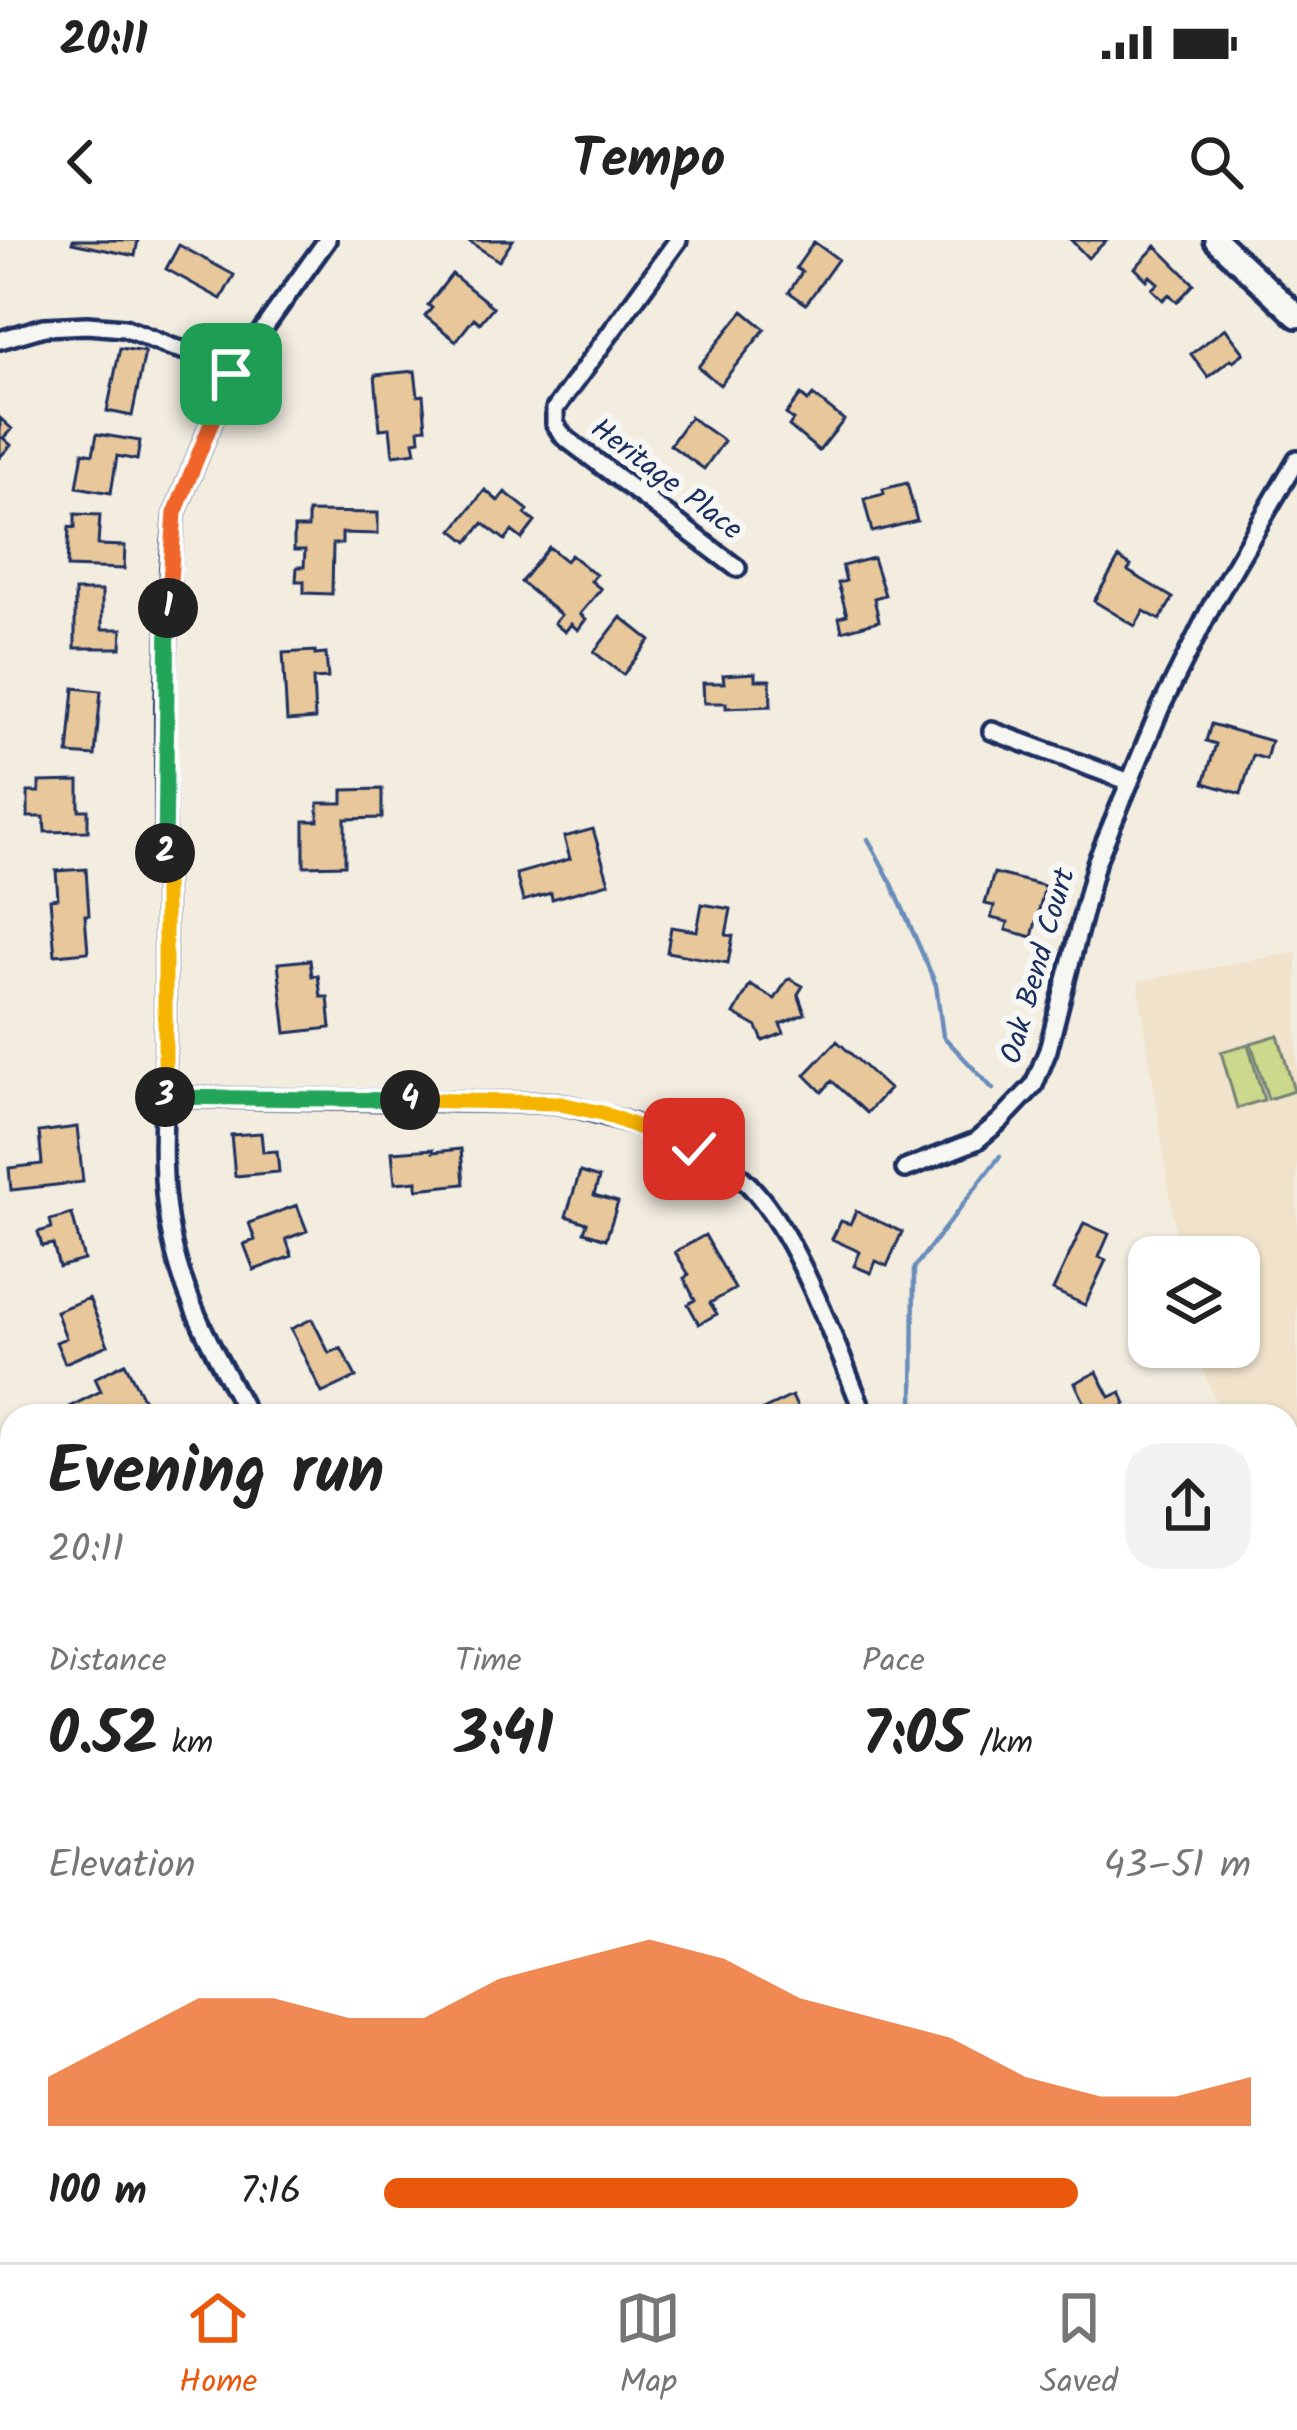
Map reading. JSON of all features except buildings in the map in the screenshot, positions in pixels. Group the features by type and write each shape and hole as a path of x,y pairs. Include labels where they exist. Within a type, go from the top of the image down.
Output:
{"street":[{"path":"242,1404 196,1313 178,1264 167,1212 163,1167 169,587 175,513 236,365 327,240"},
{"name":"Heritage Place","path":"679,240 579,373 555,410 555,424 563,437 737,568"},
{"path":"1216,240 1297,316"},
{"path":"0,340 44,327 106,326 236,365"},
{"name":"Oak Bend Court","path":"905,1169 976,1141 1034,1085 1048,1050 1096,862 1160,709 1211,607 1297,460"},
{"path":"992,731 1130,782"},
{"path":"165,1097 556,1103 602,1113 713,1157 766,1204 797,1258 860,1404"}],"shaded area":[{"path":"1297,952 1297,1404 1216,1404 1202,1368 1260,1368 1260,1236 1176,1236 1138,981"}],"green space":[{"path":"1278,1035 1294,1091 1268,1099 1251,1043"},
{"path":"1248,1044 1264,1100 1237,1108 1221,1052"}],"waterway":[{"path":"868,839 936,985 943,1036 993,1089"},
{"path":"913,1404 914,1268 1000,1156"}],"route":[{"path":"231,374 175,513 165,705 165,1097 556,1103 602,1113 694,1149"}]}
